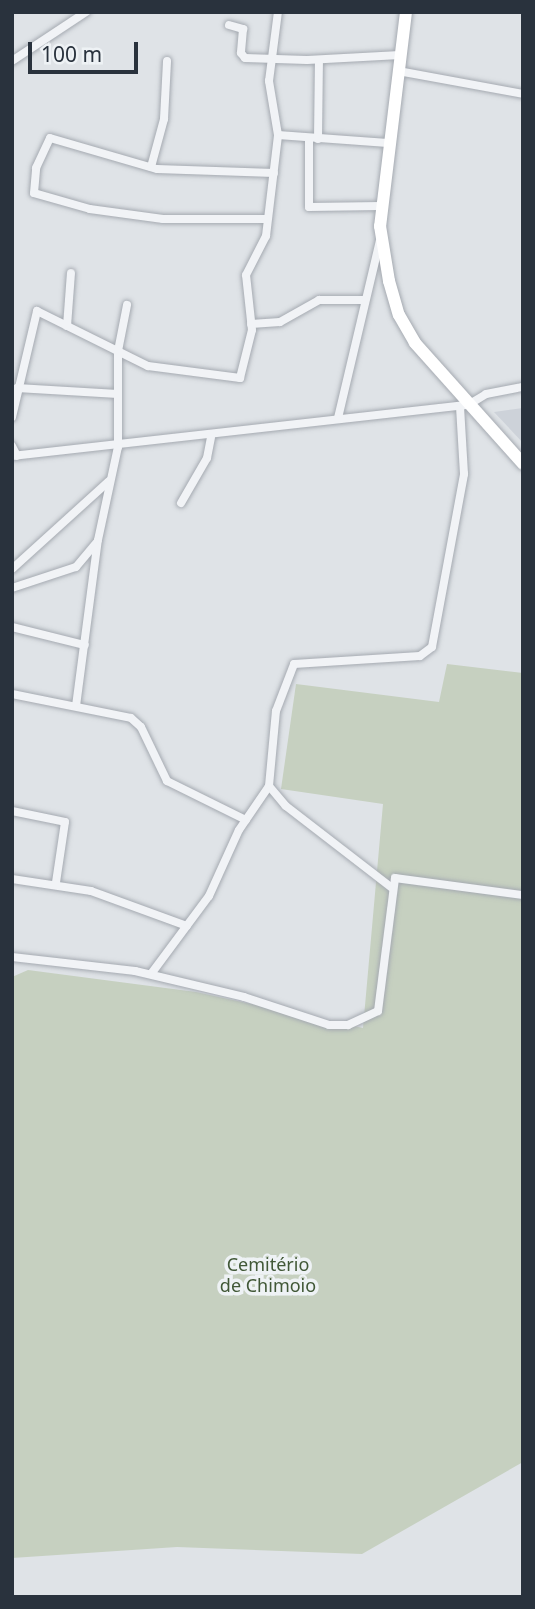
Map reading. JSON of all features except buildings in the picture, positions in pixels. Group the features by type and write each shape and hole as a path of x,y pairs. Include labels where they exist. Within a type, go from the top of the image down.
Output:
{"street":[{"path":"12,61 86,12"},
{"path":"12,417 35,314 41,311 148,366 236,380 251,324 246,275 266,236 265,219 274,173 278,135 271,60 278,12"},
{"path":"338,418 363,300 380,239 387,143 406,12"},
{"path":"229,25 243,29 242,56 271,60 319,60 400,55"},
{"path":"318,139 319,60"},
{"path":"151,167 164,119 167,61"},
{"path":"398,71 523,94"},
{"path":"278,135 387,143"},
{"path":"265,219 128,216 33,191 36,168 50,138 151,167 274,173"},
{"path":"309,138 309,207 381,206"},
{"path":"380,239 403,322 464,406 523,464"},
{"path":"67,326 71,273"},
{"path":"251,324 280,322 318,300 363,300"},
{"path":"76,706 98,540 118,447 118,351 127,305"},
{"path":"12,446 15,456 211,437 338,418 464,406 486,394 523,387"},
{"path":"18,388 118,394"},
{"path":"151,974 209,896 246,820 269,786 276,710 294,664 420,656 432,647 464,474 464,406"},
{"path":"181,503 207,458 211,437"},
{"path":"12,569 39,540 109,481"},
{"path":"12,588 76,567 98,540"},
{"path":"12,627 85,645"},
{"path":"12,694 137,721 167,780 246,820"},
{"path":"269,786 286,806 391,888"},
{"path":"12,811 65,822 56,883"},
{"path":"12,957 151,974 329,1025 357,1023 378,1011 391,888 401,876 523,895"},
{"path":"12,879 56,883 117,899 187,926"}],"shaded area":[{"path":"523,408 523,443 494,412"}],"green space":[{"name":"Cemitério de Chimoio","path":"447,664 523,673 523,1462 362,1554 177,1547 12,1558 12,977 28,970 196,992 363,1028 383,804 281,789 296,684 439,702"}]}
